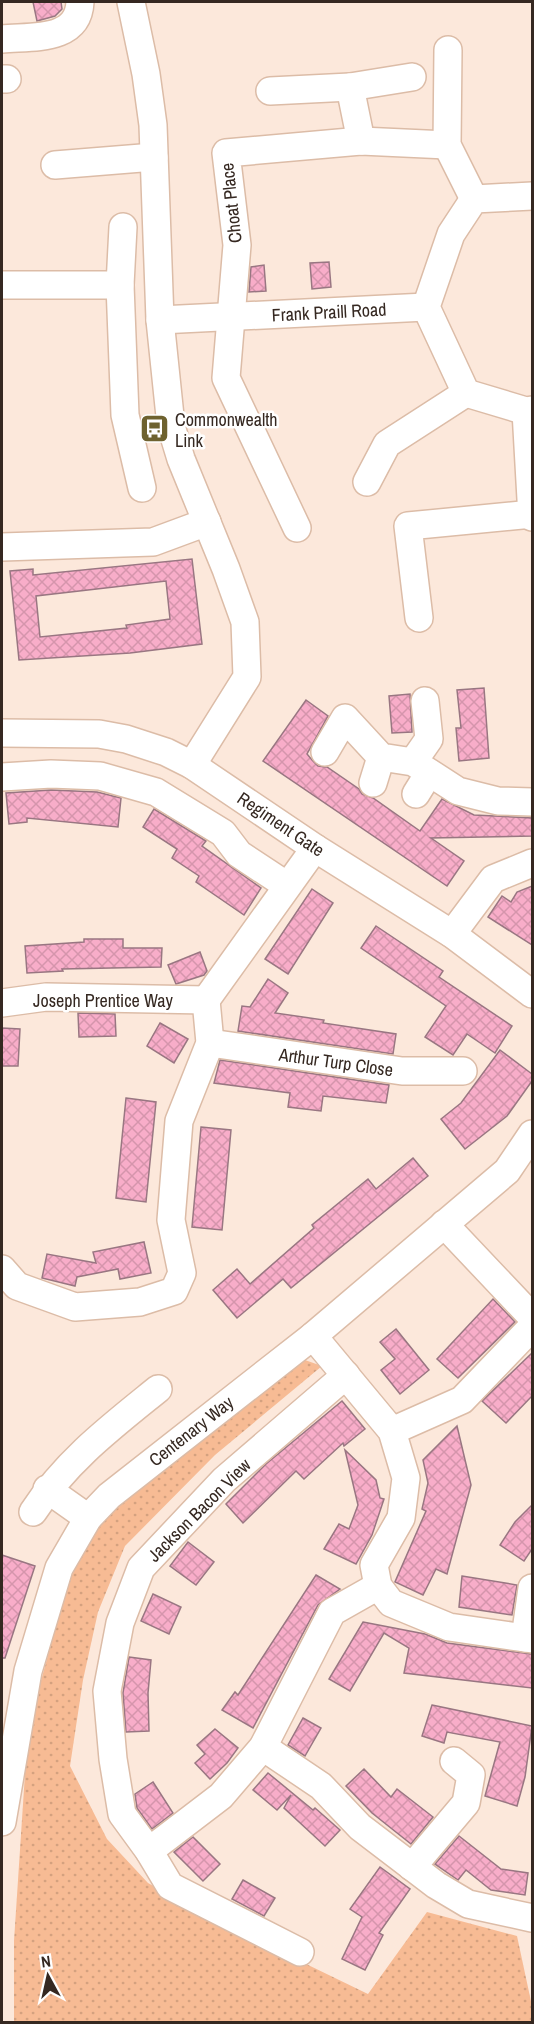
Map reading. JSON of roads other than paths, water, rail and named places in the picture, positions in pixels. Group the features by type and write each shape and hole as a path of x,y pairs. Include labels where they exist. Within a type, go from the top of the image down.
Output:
{"street":[{"path":"2,39 52,35 67,30 75,20 80,2"},
{"path":"131,2 147,74 154,157 160,320 171,426 181,459 245,622 247,677 192,765"},
{"path":"448,50 447,145 474,199"},
{"path":"270,91 350,87 412,77"},
{"path":"350,87 361,141"},
{"name":"Choat Place","path":"233,317 237,245 226,153 361,141 447,145"},
{"path":"55,165 154,157"},
{"path":"474,199 532,196"},
{"path":"466,393 426,307 451,234 474,199"},
{"path":"123,227 120,285 124,415 142,488"},
{"path":"2,285 120,285"},
{"name":"Frank Praill Road","path":"160,320 426,307"},
{"path":"233,317 226,378 297,528"},
{"path":"367,482 387,444 466,393 529,411 532,516 408,526 419,618"},
{"path":"2,547 153,542 207,522"},
{"path":"419,776 429,739 425,701"},
{"path":"325,752 345,718 381,757 419,776 458,791 498,801 532,802"},
{"name":"Regiment Gate","path":"2,733 108,736 166,752 192,765 315,848 452,934 532,994"},
{"path":"373,783 381,757"},
{"path":"2,777 51,774 99,776 156,792 223,833 239,854 286,885"},
{"path":"2,1269 17,1286 75,1307 140,1302 174,1291 182,1274 171,1220 179,1121 210,1043 206,1000 286,885 315,848"},
{"path":"452,934 493,879 532,863"},
{"name":"Joseph Prentice Way","path":"2,1003 46,997 206,1000"},
{"name":"Arthur Turp Close","path":"210,1043 402,1071 463,1071"},
{"name":"Centenary Way","path":"2,1821 4,1782 28,1671 59,1568 88,1518 108,1496 313,1336 507,1171 532,1134"},
{"path":"444,1224 532,1317"},
{"path":"392,1431 462,1400 532,1327"},
{"path":"313,1336 392,1431 406,1478 401,1518 374,1565 378,1586 391,1603 449,1627 529,1638 532,1588"},
{"name":"Jackson Bacon View","path":"300,1952 170,1886 149,1851 122,1814 113,1759 107,1691 120,1623 141,1568 224,1480 345,1375"},
{"path":"33,1512 47,1489 82,1451 158,1389"},
{"path":"47,1489 88,1518"},
{"path":"149,1851 221,1796 263,1746 332,1612 378,1586"},
{"path":"263,1746 321,1786 360,1827 412,1867 468,1904 532,1918"},
{"path":"412,1867 476,1807 471,1775 454,1761"}],"place":[{"name":"Commonwealth Link","path":"154,429"}]}
